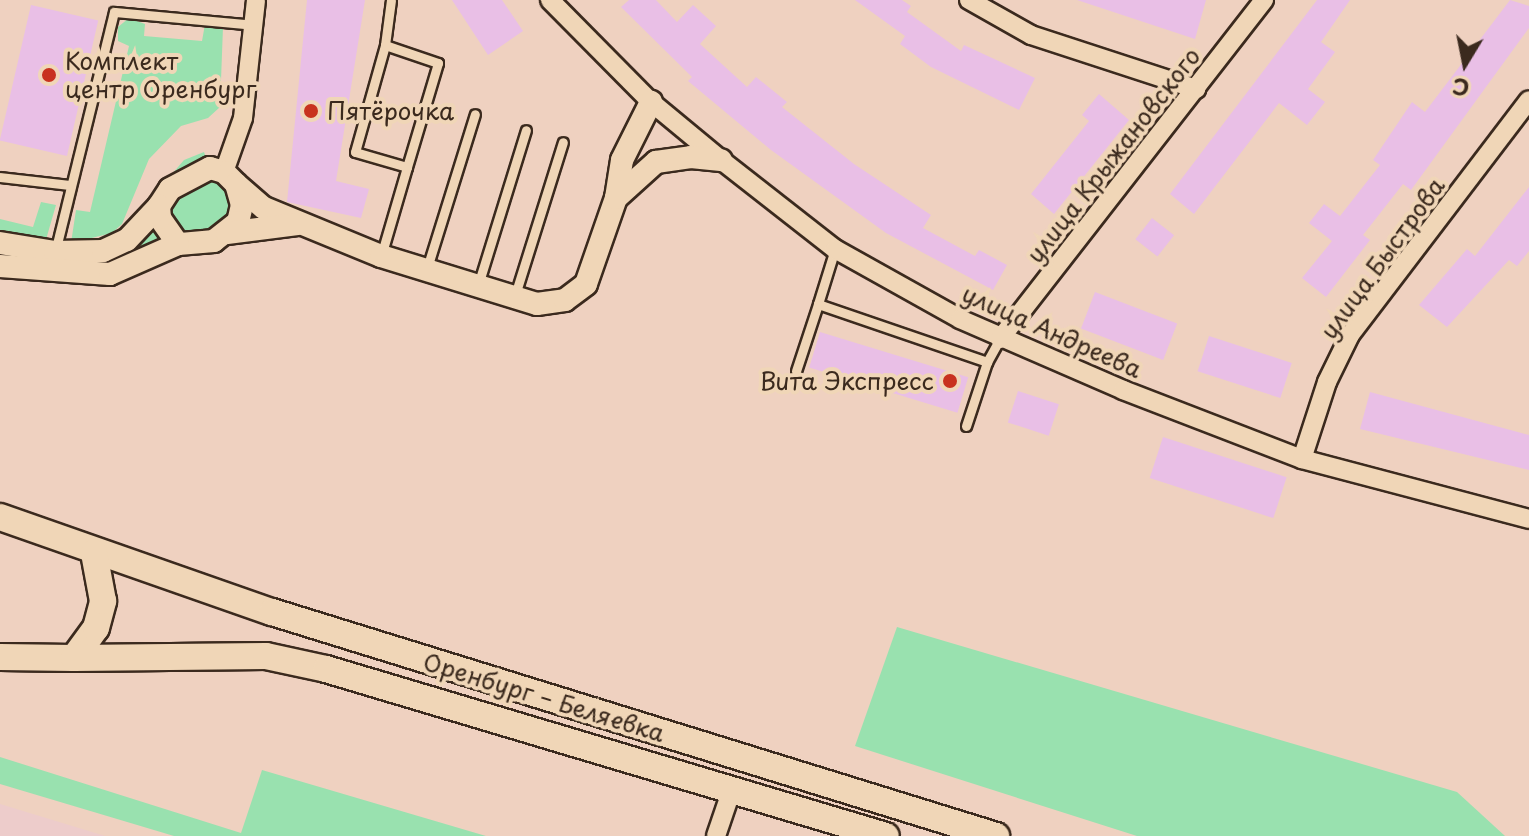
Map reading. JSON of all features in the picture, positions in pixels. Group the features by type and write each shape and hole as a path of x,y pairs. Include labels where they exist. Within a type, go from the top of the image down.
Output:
{"main road":[{"name":"Оренбург – Беляевка","path":"0,517 94,553 996,836"},
{"path":"74,658 96,628 103,601 94,553"},
{"name":"Оренбург – Беляевка","path":"0,657 266,656 401,688 886,836"}],"street":[{"name":"улица Андреева","path":"550,0 651,102 835,249 1000,339 1302,459 1529,519"},
{"path":"969,0 1031,35 1196,89"},
{"name":"улица Крыжановского","path":"1000,339 1264,0"},
{"path":"227,233 238,222 242,205 230,178 243,118 256,1"},
{"name":"улица Быстрова","path":"1302,459 1327,382 1350,335 1529,100"},
{"path":"0,243 55,252 103,251 127,240 187,177 210,168 230,178 264,208 381,256 477,289 537,304 565,300 586,284 616,198 622,160 651,102"},
{"path":"616,198 656,162 691,157 721,160"},
{"path":"159,206 160,218 178,244"},
{"path":"0,266 110,274 178,244 193,246 227,233 299,223"},
{"path":"716,836 732,789"}],"lane":[{"path":"391,0 385,45 355,152 407,167"},
{"path":"55,252 114,12 253,25"},
{"path":"381,256 438,63 385,45"},
{"path":"426,271 475,114"},
{"path":"477,289 526,130"},
{"path":"514,298 563,142"},
{"path":"0,177 70,185"},
{"path":"796,371 835,249"},
{"path":"818,304 987,362"},
{"path":"966,426 987,362 1000,339"}],"shaded area":[{"path":"0,804 105,836 0,836"}],"green space":[{"path":"129,18 145,24 144,36 202,41 205,24 223,27 220,107 208,118 181,126 149,159 122,224 112,233 71,243 76,210 90,212 129,46 118,41 118,27"},
{"path":"204,152 206,158 166,181 184,160"},
{"path":"206,179 220,179 231,191 231,213 213,231 181,231 170,217 175,194"},
{"path":"41,202 56,205 45,243 0,240 0,219 33,227"},
{"path":"156,219 168,238 96,263 0,255 0,250 70,258"},
{"path":"897,627 1457,792 1505,836 1137,836 855,746"},
{"path":"0,757 241,833 262,770 486,836 174,836 0,784"}],"building":[{"path":"307,0 365,0 336,181 369,189 361,218 287,202"},
{"path":"452,0 502,0 523,31 488,55"},
{"path":"629,0 656,0 677,22 693,5 716,26 700,44 747,87 756,77 787,102 782,107 854,164 931,215 923,228 975,256 979,250 1007,265 993,290 886,233 771,150 688,81 692,77 621,7"},
{"path":"855,0 902,0 911,6 907,12 961,51 964,45 1035,78 1019,110 931,67 900,44 905,36"},
{"path":"1077,0 1206,0 1195,39"},
{"path":"1317,0 1350,0 1321,42 1335,52 1308,89 1325,102 1307,125 1279,103 1194,214 1170,194"},
{"path":"1510,0 1529,6 1529,28 1411,190 1403,184 1363,235 1370,240 1326,297 1302,278 1332,241 1309,223 1324,204 1340,216 1380,165 1373,160 1412,102 1425,112"},
{"name":"Комплект центр Оренбург","path":"31,5 98,21 67,156 0,140"},
{"path":"1099,94 1129,120 1054,214 1031,194 1089,121 1082,115"},
{"path":"1529,187 1529,251 1517,266 1509,260 1447,327 1419,305 1467,249 1475,256"},
{"path":"1152,218 1174,235 1157,257 1135,239"},
{"path":"1095,292 1177,324 1163,360 1081,328"},
{"path":"820,332 968,377 957,413 809,367"},
{"path":"1209,336 1292,363 1280,398 1198,371"},
{"path":"1018,391 1059,404 1049,436 1008,422"},
{"path":"1370,392 1529,435 1529,470 1360,429"},
{"path":"1163,437 1287,477 1273,518 1150,478"}],"place":[{"name":"Комплект центр Оренбург","path":"49,75"},
{"name":"Пятёрочка","path":"311,111"},
{"name":"Вита Экспресс","path":"950,381"}]}
